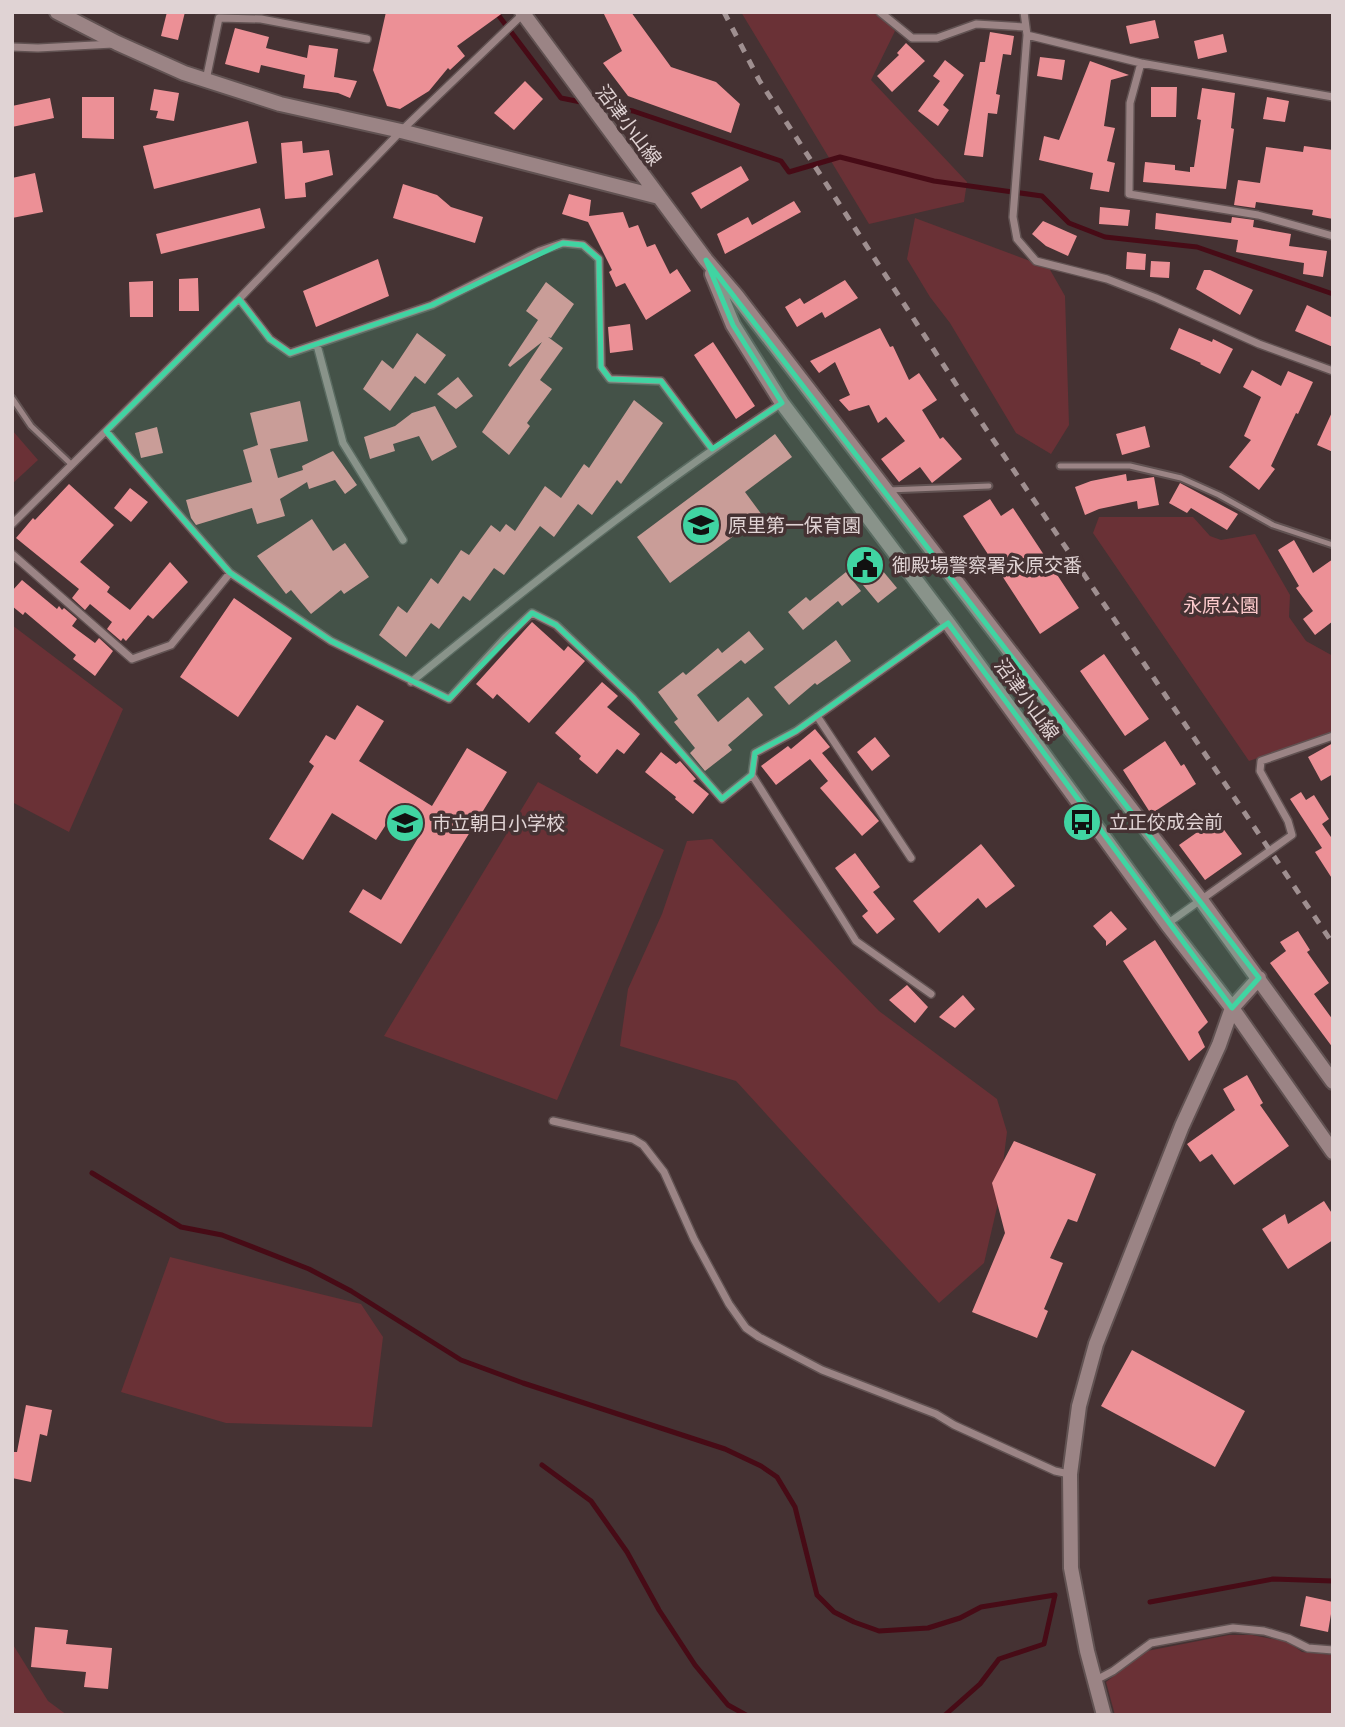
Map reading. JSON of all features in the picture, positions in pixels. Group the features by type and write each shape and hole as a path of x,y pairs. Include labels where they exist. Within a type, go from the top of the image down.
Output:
{"main road":[{"path":"57,12 117,43 206,81 280,104 401,131 659,197"},
{"name":"沼津小山線","path":"523,13 706,260 736,295 1201,900 1333,1082"},
{"name":"沼津小山線","path":"706,260 733,325 782,403 1232,1008 1333,1152"},
{"path":"1104,1715 1094,1682 1073,1581 1070,1474 1079,1406 1096,1344 1182,1126 1219,1045 1232,1008 1259,978"}],"street":[{"path":"880,12 912,38 937,38 976,24 1026,31 1141,63 1333,97"},
{"path":"1024,12 1026,31 1013,217 1017,239 1035,261 1107,279 1259,344 1333,371"},
{"path":"12,524 239,299 401,131 523,13"},
{"path":"206,81 219,18 261,19 368,39"},
{"path":"12,47 117,43"},
{"path":"1141,63 1130,103 1129,194 1258,215 1333,236"},
{"path":"239,299 270,339 290,352 432,305 540,251 563,243 583,245 599,259 601,367 610,379 661,381 712,449"},
{"path":"317,345 343,443 403,540"},
{"path":"411,682 531,584 712,449 782,403"},
{"path":"106,431 230,573 331,641 449,699 532,613 556,625 633,698 722,799 752,775"},
{"path":"12,554 132,659 171,645 230,573"},
{"path":"932,993 856,940 752,775 755,753 796,732 948,623"},
{"path":"817,716 911,858"},
{"path":"1167,924 1292,835 1288,821 1259,771 1261,761 1333,736"},
{"path":"553,1121 633,1139 643,1145 664,1172 694,1239 729,1304 746,1328 759,1337 822,1370 936,1414 954,1426 1055,1471 1070,1474"},
{"path":"1094,1682 1114,1671 1151,1643 1233,1628 1264,1631 1288,1638 1308,1648 1333,1650"}],"lane":[{"path":"12,398 31,426 72,465"},
{"path":"1060,466 1130,466 1181,478 1219,495 1273,525 1333,545"},
{"path":"885,490 989,486"}],"highlighted area":[{"path":"563,243 583,245 599,259 601,367 610,379 661,381 712,449 782,403 733,325 706,260 1259,978 1232,1008 948,623 796,731 755,753 752,775 722,799 633,698 556,625 532,613 449,699 331,641 230,573 106,431 239,299 270,339 290,353 432,305"}],"green space":[{"path":"741,12 877,12 895,31 871,80 967,182 964,202 869,224"},
{"path":"915,218 1049,268 1065,296 1069,425 1051,454 1016,433 950,323 930,297 907,259"},
{"path":"12,430 38,460 12,484"},
{"name":"永原公園","path":"1099,517 1193,517 1210,536 1221,540 1255,534 1290,595 1289,617 1306,641 1333,656 1333,732 1249,761 1093,533"},
{"path":"12,625 123,709 69,832 12,802"},
{"path":"538,782 664,850 557,1100 384,1036"},
{"path":"712,839 879,1011 997,1099 1007,1132 998,1203 984,1263 939,1303 736,1081 620,1046 628,989 662,914 687,841"},
{"path":"170,1257 361,1304 383,1337 372,1427 226,1423 121,1392"},
{"path":"1229,1635 1252,1635 1288,1642 1302,1652 1333,1655 1333,1715 1115,1715 1106,1682 1147,1651"},
{"path":"12,1643 48,1701 67,1715 12,1715"}],"building":[{"path":"167,12 185,12 178,40 161,36"},
{"path":"386,12 504,12 457,46 465,56 450,70 448,68 429,91 400,109 387,106 373,70"},
{"path":"603,12 631,12 671,67 716,82 740,104 731,133 628,96 603,63 622,51"},
{"path":"1155,20 1159,38 1130,44 1126,26"},
{"path":"235,28 269,37 266,48 307,58 309,45 338,49 334,77 357,81 350,98 338,93 303,88 305,75 261,65 259,73 225,64"},
{"path":"990,32 1014,36 1011,55 1003,54 996,94 1000,95 997,114 988,113 983,157 964,155 980,62 985,62"},
{"path":"1223,34 1227,52 1198,59 1194,41"},
{"path":"906,43 925,61 892,92 877,76 899,55 897,53"},
{"path":"1040,57 1065,60 1062,80 1037,76"},
{"path":"945,60 964,75 943,105 949,110 938,126 918,111 940,81 933,76"},
{"path":"1090,61 1129,75 1111,80 1104,126 1115,128 1107,161 1115,163 1109,192 1090,189 1093,173 1039,160 1044,136 1059,140"},
{"path":"525,81 543,99 514,130 494,113"},
{"path":"1151,87 1177,87 1176,117 1151,117"},
{"path":"1202,88 1235,93 1231,128 1234,129 1226,189 1143,182 1145,162 1175,165 1175,170 1190,172 1190,167 1194,167 1201,120 1197,119"},
{"path":"154,89 179,93 174,121 156,118 158,111 150,110"},
{"path":"82,97 114,97 114,139 82,138"},
{"path":"1267,97 1289,101 1285,122 1263,119"},
{"path":"50,98 54,118 12,127 12,106"},
{"path":"248,121 257,163 154,189 143,146"},
{"path":"302,141 303,153 329,150 333,175 305,183 306,197 285,199 281,143"},
{"path":"1304,146 1333,150 1333,219 1312,215 1313,210 1256,202 1255,208 1234,205 1238,180 1260,183 1266,147 1303,152"},
{"path":"741,166 749,180 701,209 691,193"},
{"path":"35,173 43,212 12,218 12,178"},
{"path":"403,184 437,195 451,207 483,217 475,243 393,218"},
{"path":"569,194 591,200 589,216 623,212 629,228 638,225 647,247 655,244 670,274 677,269 691,291 646,320 625,283 616,287 609,272 612,270 588,222 562,214"},
{"path":"794,201 801,212 725,254 717,234 748,217 752,225"},
{"path":"1100,207 1130,210 1128,226 1099,224"},
{"path":"260,208 265,228 161,254 156,234"},
{"path":"1156,213 1231,223 1232,217 1254,220 1253,227 1291,234 1289,246 1327,251 1323,277 1303,274 1304,263 1236,252 1238,240 1155,229"},
{"path":"1043,221 1077,236 1068,256 1046,246 1032,234"},
{"path":"1127,252 1146,254 1145,270 1126,269"},
{"path":"378,259 389,296 316,327 303,291"},
{"path":"1151,261 1170,262 1169,278 1150,277"},
{"path":"1204,270 1210,270 1253,290 1240,315 1196,289"},
{"path":"198,278 199,311 179,311 179,279"},
{"path":"845,280 858,298 825,318 822,312 797,327 785,307 800,298 804,304"},
{"path":"153,281 153,317 130,317 129,282"},
{"path":"546,282 574,304 551,338 548,337 563,348 540,380 552,389 527,423 530,426 509,455 482,432 542,342 510,367 508,365 538,320 526,311"},
{"path":"1307,305 1333,318 1333,347 1295,331"},
{"path":"630,324 633,350 610,353 608,327"},
{"path":"880,328 890,347 893,346 909,380 919,373 937,400 922,410 940,439 943,437 962,459 932,483 920,467 899,482 881,459 905,441 886,417 878,423 869,405 849,411 839,400 850,395 835,362 819,373 810,361"},
{"path":"1179,328 1233,349 1220,374 1170,349"},
{"path":"417,333 446,355 425,384 415,376 390,411 363,389 382,360 393,369"},
{"path":"713,342 755,406 736,419 694,355"},
{"path":"1252,370 1281,386 1288,371 1313,382 1271,466 1275,469 1259,490 1229,467 1251,440 1244,436 1261,397 1243,387"},
{"path":"458,377 473,396 456,409 437,394"},
{"path":"634,400 663,423 621,484 617,480 592,515 578,504 554,537 540,526 504,575 494,568 470,601 463,596 439,629 431,623 406,657 379,635 398,606 407,613 431,578 438,584 461,550 469,555 491,525 500,532 506,524 515,531 545,486 561,498 584,464 589,468"},
{"path":"300,401 308,441 270,449 278,478 303,470 302,466 333,451 357,485 345,494 335,480 309,489 307,482 280,499 285,516 257,524 252,508 196,525 186,500 252,482 243,450 258,445 250,413"},
{"path":"435,406 457,447 432,461 419,436 393,444 395,451 370,459 364,437 395,426 412,413"},
{"path":"1333,410 1333,452 1317,445"},
{"path":"1145,426 1150,447 1122,455 1116,434"},
{"path":"157,427 163,453 141,458 135,433"},
{"path":"775,434 792,457 745,492 762,515 670,583 637,537"},
{"path":"1126,474 1127,481 1154,477 1159,505 1138,509 1137,501 1099,509 1085,515 1075,487"},
{"path":"1180,483 1238,514 1227,530 1191,508 1187,513 1169,503"},
{"path":"69,484 114,525 80,562 110,587 107,592 130,610 170,562 188,582 153,619 148,615 126,641 123,638 121,641 107,629 112,622 90,604 85,610 72,598 79,589 16,538"},
{"path":"130,488 148,502 131,522 114,508"},
{"path":"990,499 1001,516 1013,508 1079,608 1040,634 963,516"},
{"path":"312,519 333,551 345,543 369,577 344,594 341,590 311,614 291,590 286,594 257,556"},
{"path":"1294,540 1313,573 1333,559 1333,621 1315,635 1303,619 1313,611 1296,588 1299,586 1278,550"},
{"path":"882,570 897,588 878,603 863,585"},
{"path":"846,572 861,591 842,606 838,601 803,630 788,612 806,597 810,601"},
{"path":"22,580 57,609 59,606 62,610 64,608 77,619 72,626 95,643 99,638 113,651 95,676 73,659 76,655 25,612 23,615 12,606 12,591"},
{"path":"234,598 292,638 238,717 180,677"},
{"path":"532,622 564,651 568,646 585,661 529,723 497,694 493,699 476,684"},
{"path":"749,631 764,649 745,664 741,660 697,695 718,722 748,697 763,715 728,745 732,750 705,771 690,753 695,748 674,722 678,719 658,692 683,672 686,675 718,648 722,653"},
{"path":"836,640 851,661 817,685 815,683 789,705 774,687"},
{"path":"1104,654 1149,719 1125,736 1080,671"},
{"path":"602,682 618,696 607,707 640,734 624,754 617,749 597,774 555,733"},
{"path":"357,705 384,721 359,761 432,806 467,748 507,772 401,944 349,912 363,889 381,900 418,838 389,820 376,840 332,813 303,860 269,839 314,766 309,762 326,735 335,740"},
{"path":"815,729 830,747 822,753 879,821 862,836 820,788 828,781 810,759 776,785 761,766 788,746 791,749"},
{"path":"875,737 890,756 872,771 857,752"},
{"path":"1165,741 1196,784 1151,814 1123,770"},
{"path":"1333,743 1333,774 1321,781 1308,757"},
{"path":"661,752 676,764 680,761 696,779 693,781 709,794 693,814 645,772"},
{"path":"1301,792 1306,800 1314,795 1329,819 1322,824 1333,840 1333,880 1315,852 1322,848 1290,799"},
{"path":"1216,819 1242,854 1205,880 1179,845"},
{"path":"981,844 1015,886 986,908 978,898 939,933 913,901"},
{"path":"855,853 880,887 873,892 895,919 877,934 862,916 868,911 835,868"},
{"path":"1111,911 1127,929 1106,946 1106,941 1093,926"},
{"path":"1298,931 1310,950 1307,952 1329,983 1314,994 1333,1020 1333,1048 1270,963 1286,951 1280,942"},
{"path":"1155,940 1208,1022 1198,1032 1205,1047 1189,1061 1123,961"},
{"path":"907,985 928,1007 915,1023 889,1000"},
{"path":"963,995 975,1009 955,1028 939,1017"},
{"path":"1247,1075 1263,1103 1260,1105 1289,1146 1234,1185 1212,1154 1200,1162 1187,1144 1235,1110 1223,1089"},
{"path":"1014,1141 1096,1174 1077,1222 1068,1219 1050,1258 1063,1263 1044,1309 1048,1311 1037,1338 972,1312 1005,1233 992,1183"},
{"path":"1324,1201 1333,1215 1333,1240 1288,1269 1262,1229 1285,1214 1288,1224"},
{"path":"1132,1350 1245,1411 1215,1467 1101,1406"},
{"path":"26,1405 52,1410 47,1436 40,1434 31,1482 12,1478 12,1452 17,1452"},
{"path":"1306,1596 1333,1602 1328,1632 1300,1626"},
{"path":"35,1627 68,1630 66,1644 112,1648 108,1689 84,1687 86,1672 31,1667"}],"waterway":[{"path":"496,12 561,98 586,103"},
{"path":"596,105 633,111 781,161 789,172 840,157 934,181 1042,196 1069,223 1105,237 1197,247 1333,294"},
{"path":"92,1173 181,1227 222,1235 309,1269 351,1291 461,1360 725,1449 761,1466 777,1477 795,1507 817,1595 834,1612 854,1622 879,1631 928,1628 960,1618 981,1607 1055,1595 1044,1644 999,1659 980,1684 945,1715"},
{"path":"542,1465 591,1501 627,1552 659,1610 695,1665 728,1705 746,1715"},
{"path":"1150,1602 1273,1579 1333,1581"}],"railway":[{"path":"724,12 759,80 961,392 1333,944"}],"place":[{"name":"原里第一保育園","path":"701,525"},
{"name":"御殿場警察署永原交番","path":"865,565"},
{"name":"立正佼成会前","path":"1082,822"},
{"name":"市立朝日小学校","path":"405,823"}]}
